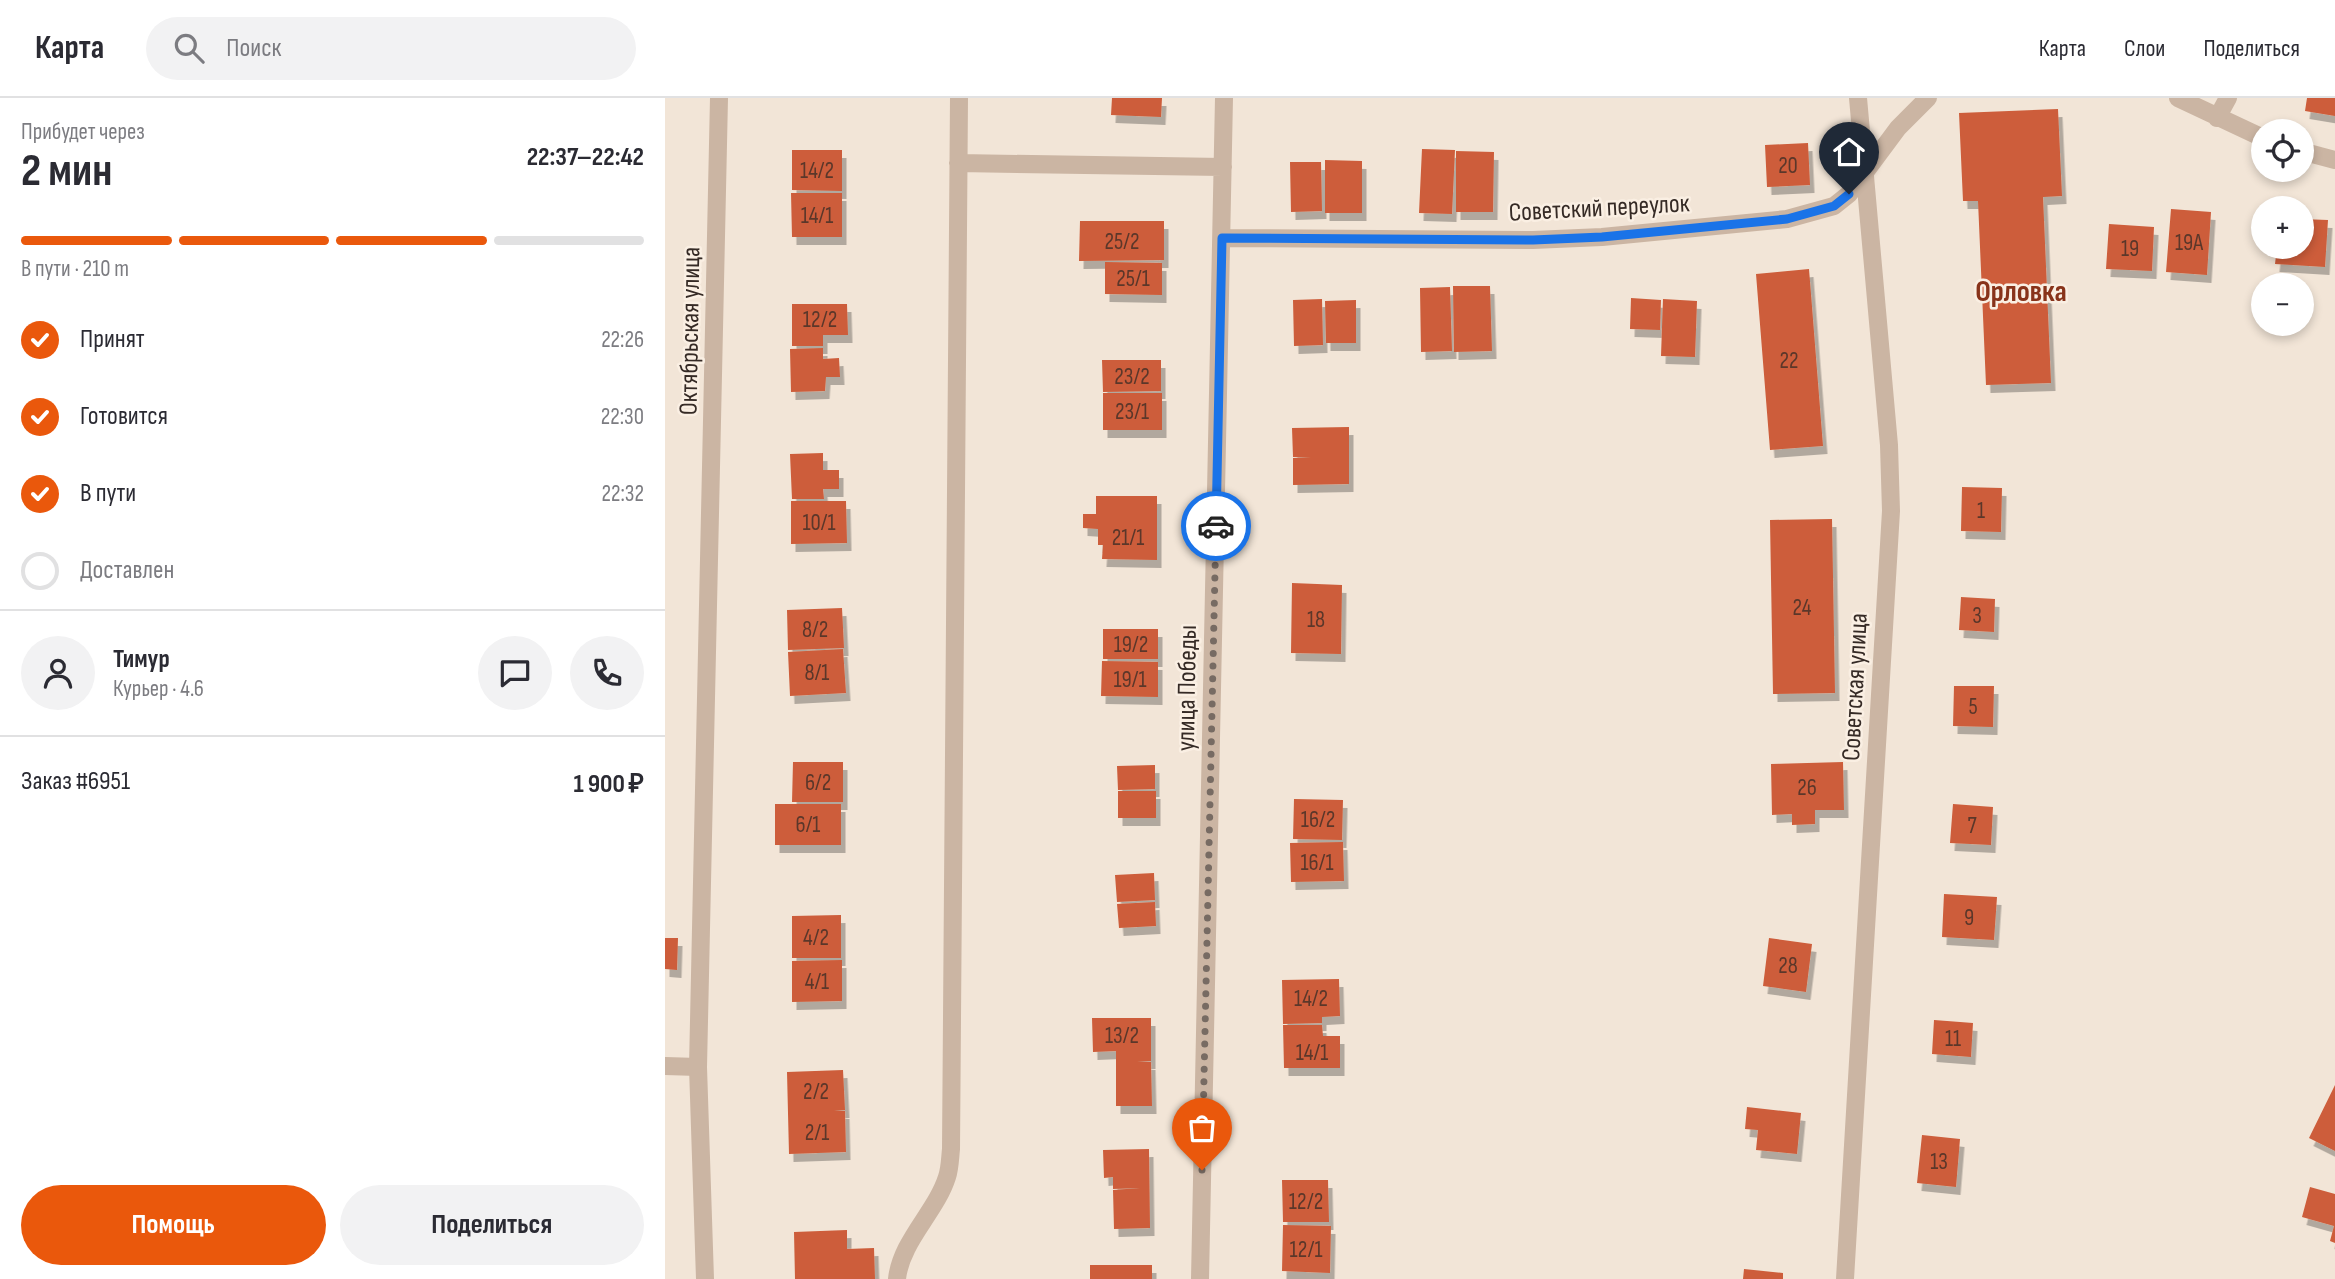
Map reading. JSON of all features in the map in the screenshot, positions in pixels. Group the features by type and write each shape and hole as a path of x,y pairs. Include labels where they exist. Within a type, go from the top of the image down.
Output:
{"street":[{"name":"Октябрьская улица","path":"705,1279 698,1067 719,98"},
{"path":"897,1279 913,1238 947,1177 951,1149 959,98"},
{"name":"улица Победы","path":"1200,1279 1224,98"},
{"name":"Советская улица","path":"1845,1279 1891,511 1889,445 1858,98"},
{"name":"Советский переулок","path":"1222,238 1533,240 1602,237 1787,219 1834,206 1849,194 1898,128 1928,98"},
{"path":"2178,98 2251,133"},
{"path":"2217,118 2228,98"},
{"path":"2314,154 2335,160"},
{"path":"958,163 1223,167"},
{"path":"665,1066 698,1067"}],"building":[{"path":"1112,98 1162,98 1161,117 1111,115"},
{"path":"2307,98 2335,98 2335,116 2305,111"},
{"path":"2058,109 2062,196 2043,197 2051,383 1986,385 1978,201 1963,201 1959,113"},
{"path":"1808,143 1810,185 1767,187 1765,145"},
{"path":"1422,149 1455,150 1452,214 1419,213"},
{"path":"792,150 842,150 842,191 792,190"},
{"path":"1456,151 1494,152 1493,212 1456,212"},
{"path":"1325,160 1362,161 1362,213 1325,213"},
{"path":"1290,162 1321,162 1322,211 1291,212"},
{"path":"791,193 842,193 842,237 792,237"},
{"path":"2171,209 2211,212 2207,275 2166,272"},
{"path":"2314,219 2328,220 2325,267 2275,264 2276,259 2314,259"},
{"path":"1080,221 1164,221 1164,260 1079,261"},
{"path":"2109,224 2154,227 2152,271 2106,269"},
{"path":"1105,262 1162,263 1162,295 1105,294"},
{"path":"1809,269 1823,446 1770,450 1756,274"},
{"path":"1453,286 1490,286 1492,351 1454,352"},
{"path":"1450,287 1452,351 1421,352 1420,288"},
{"path":"1631,298 1661,300 1660,330 1630,329"},
{"path":"1322,299 1323,345 1294,346 1293,300"},
{"path":"1663,299 1697,301 1695,357 1661,356"},
{"path":"1356,300 1356,343 1326,343 1325,301"},
{"path":"792,304 847,304 848,335 823,335 823,346 792,346"},
{"path":"823,348 823,359 839,358 840,377 826,377 825,391 791,392 790,349"},
{"path":"1102,360 1161,360 1161,391 1103,392"},
{"path":"1103,393 1162,393 1162,430 1103,430"},
{"path":"1349,427 1349,484 1293,485 1293,458 1311,457 1293,457 1292,428"},
{"path":"823,453 823,470 839,470 839,489 823,489 824,499 792,499 790,454"},
{"path":"1962,487 2002,488 2001,532 1961,531"},
{"path":"1096,496 1157,496 1157,560 1102,559 1103,545 1098,545 1098,529 1083,528 1083,514 1096,514"},
{"path":"791,501 846,501 847,543 791,544"},
{"path":"1832,519 1835,693 1773,694 1770,520"},
{"path":"1292,583 1342,585 1341,654 1291,653"},
{"path":"1961,597 1995,599 1994,632 1959,630"},
{"path":"842,608 844,648 788,650 787,610"},
{"path":"1103,629 1158,629 1158,659 1103,659"},
{"path":"843,649 846,693 790,696 788,652"},
{"path":"1102,661 1158,662 1158,697 1101,696"},
{"path":"1954,686 1994,686 1993,727 1953,726"},
{"path":"793,762 843,762 843,802 792,802"},
{"path":"1843,762 1844,810 1815,810 1815,824 1792,825 1792,814 1772,815 1771,764"},
{"path":"1155,765 1155,789 1118,790 1117,766"},
{"path":"1118,791 1156,791 1156,818 1118,818"},
{"path":"1294,799 1343,800 1342,840 1293,839"},
{"path":"775,804 841,804 841,845 775,845"},
{"path":"1953,804 1993,807 1991,845 1950,843"},
{"path":"1343,842 1344,881 1291,882 1290,843"},
{"path":"1154,873 1155,900 1117,902 1115,875"},
{"path":"1944,894 1997,897 1994,940 1942,937"},
{"path":"1155,902 1156,926 1119,928 1117,904"},
{"path":"841,915 841,958 792,958 792,916"},
{"path":"665,938 678,938 677,970 665,969"},
{"path":"1769,938 1812,944 1806,992 1763,986"},
{"path":"842,960 842,1001 792,1002 792,961"},
{"path":"1339,979 1340,1016 1322,1017 1322,1023 1283,1024 1282,980"},
{"path":"1092,1018 1151,1018 1151,1061 1137,1062 1151,1062 1152,1106 1116,1106 1116,1051 1093,1052"},
{"path":"1934,1020 1973,1023 1971,1057 1932,1054"},
{"path":"1283,1025 1322,1025 1323,1036 1340,1036 1340,1068 1284,1068"},
{"path":"843,1070 845,1110 834,1111 845,1111 846,1152 789,1154 787,1072"},
{"path":"2335,1085 2335,1151 2309,1138"},
{"path":"1747,1107 1801,1113 1797,1154 1756,1150 1758,1130 1745,1129"},
{"path":"1922,1135 1960,1139 1956,1187 1917,1183"},
{"path":"1149,1149 1150,1228 1114,1229 1113,1190 1140,1188 1113,1189 1113,1177 1104,1178 1103,1150"},
{"path":"1282,1180 1328,1180 1329,1222 1283,1222"},
{"path":"2310,1187 2335,1194 2335,1243 2330,1241 2334,1226 2302,1217"},
{"path":"1283,1225 1331,1226 1330,1273 1282,1271"},
{"path":"847,1230 847,1249 874,1248 875,1279 795,1279 794,1232"},
{"path":"1090,1265 1152,1265 1152,1279 1090,1279"},
{"path":"1744,1269 1783,1273 1783,1279 1743,1279"}],"way so far":[{"path":"1202,1170 1216,526"}],"district":[{"name":"Орловка","path":"2021,291"}],"route":[{"path":"1216,526 1222,238 1533,240 1602,237 1787,219 1834,206 1849,194"}]}
